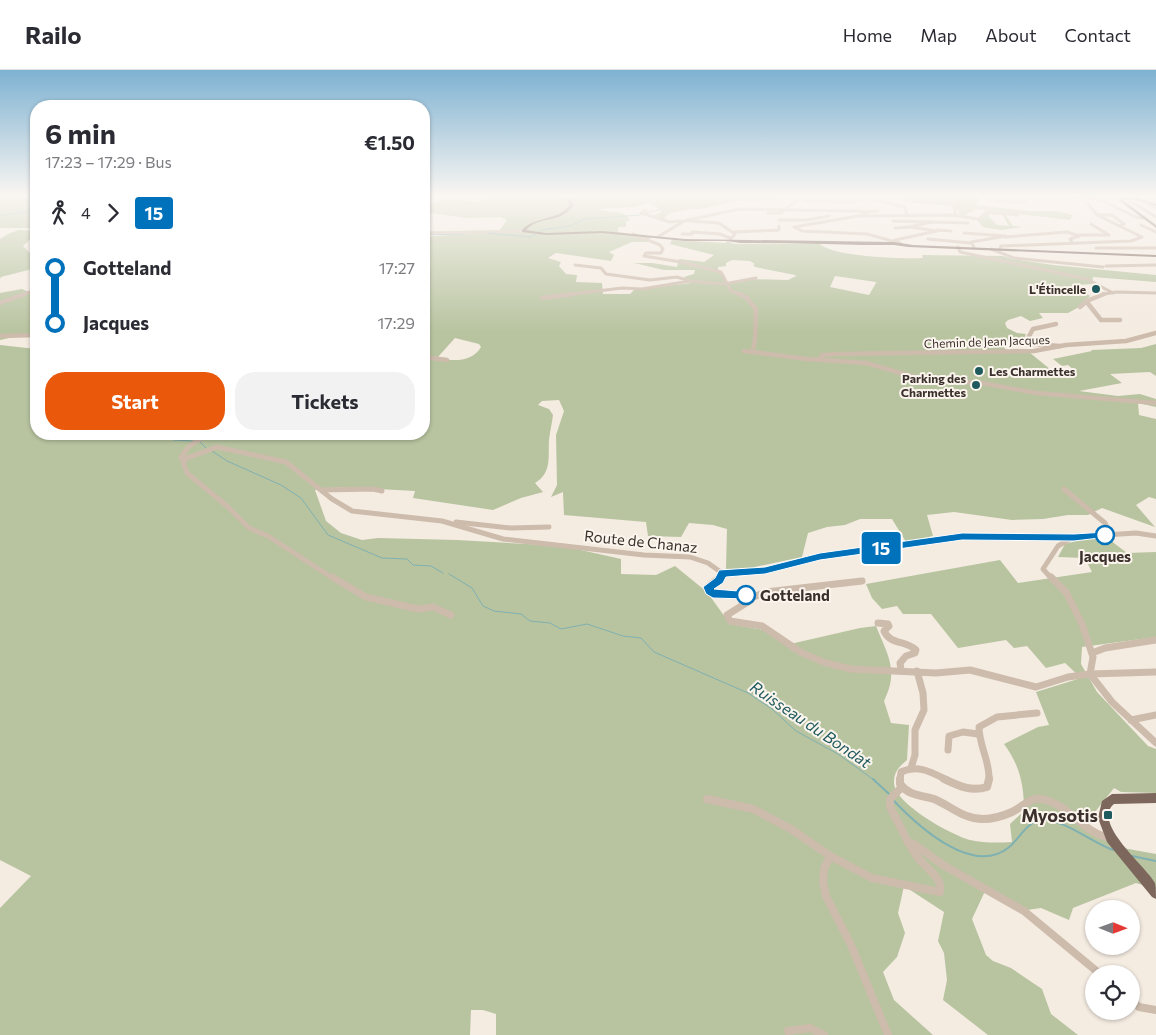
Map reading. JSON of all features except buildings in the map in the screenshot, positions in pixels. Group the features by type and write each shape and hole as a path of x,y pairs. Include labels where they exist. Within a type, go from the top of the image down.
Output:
{"main road":[{"path":"729,241 791,241"},
{"path":"794,241 898,243 912,246 974,246 991,249 1154,255"},
{"path":"1156,798 1112,799 1106,804 1103,818 1111,838 1156,893"}],"street":[{"path":"650,241 663,249 661,253 646,253 644,256 681,262 723,274 726,284 732,292 746,297 756,307 754,320 756,338 752,352"},
{"path":"889,241 898,243 904,241"},
{"path":"943,241 974,246 991,241"},
{"path":"1000,249 1001,246 1129,241"},
{"path":"958,247 960,252 969,255 1004,260 1039,270 1090,280 1113,293"},
{"path":"1096,248 1156,248"},
{"path":"991,249 1020,259 1104,266 1156,265"},
{"path":"575,264 601,268 606,274 650,280 678,277 690,282"},
{"path":"542,298 690,282 726,284 756,278"},
{"path":"649,287 646,283 650,280"},
{"path":"0,303 30,292"},
{"path":"1080,306 1097,295 1156,293"},
{"path":"1086,301 1101,320 1120,320"},
{"path":"1056,324 1033,329 1027,340 1032,344 1062,346"},
{"name":"Chemin de Jean Jacques","path":"820,359 822,355 834,354 1024,352 1062,346 1126,341 1156,333"},
{"path":"0,336 30,334"},
{"path":"744,351 807,360 820,359 871,364 915,379 982,383 1036,393 1156,403"},
{"path":"430,358 445,360"},
{"path":"982,383 994,379"},
{"path":"187,458 181,457 195,443 201,440"},
{"name":"Route de Chanaz","path":"187,458 209,448 217,447 280,460 294,467 340,506 352,511 446,522 503,539 644,555 690,557 708,563 722,573"},
{"path":"187,458 183,462 188,473 227,506 249,528 268,536 319,570 366,597 418,609 433,607 451,615"},
{"path":"320,490 372,489 382,491"},
{"path":"1064,489 1104,523 1110,534"},
{"path":"446,522 450,520 510,528 549,527"},
{"path":"751,598 746,595 710,593 708,587 719,580 722,573 765,570 820,557 962,537 1074,538 1136,533 1156,536"},
{"path":"1074,538 1058,546 1043,569 1066,592 1082,624 1092,652 1090,674 1131,720 1156,743"},
{"path":"862,581 766,592 751,598 750,603 727,615 730,621 762,626 802,653 842,667 859,670 901,670 936,673 970,670 1036,688 1068,677 1090,674 1156,672"},
{"path":"878,623 888,624 889,626 884,631 889,639 911,644 916,650 915,653 902,659 900,663 901,670"},
{"path":"1092,652 1105,648 1156,640"},
{"path":"912,768 915,760 915,727 922,717 924,710 917,671"},
{"path":"1037,713 996,716 979,727 978,734 990,776 990,782 981,790 964,789 935,774 912,768 901,772 899,778 902,787 909,794 936,800 958,813 987,820 1014,811 1031,799 1042,800 1057,805 1095,835 1111,838"},
{"path":"1131,720 1156,715"},
{"path":"948,750 949,736 960,731 978,734"},
{"path":"707,799 753,809 791,829 830,856 872,878 940,892 941,887 938,879 918,858 890,807 890,799 902,787"},
{"path":"908,842 997,894 1065,943 1090,965"},
{"path":"830,856 824,869 823,884 826,896 851,945 888,1035"},
{"path":"1140,1007 1156,1010"},
{"path":"788,1032 810,1028 824,1035"}],"green space":[{"path":"0,241 28,241 23,246 30,253 30,270 1,277 0,279"},
{"path":"430,241 648,241 632,242 609,252 614,255 611,261 556,253 548,258 561,262 559,266 566,274 577,275 576,282 602,283 603,294 630,294 634,290 691,283 684,277 694,274 695,270 664,270 634,263 652,263 677,267 679,259 704,262 714,255 670,244 671,241 726,243 726,241 734,244 819,243 826,248 852,254 900,258 923,258 922,255 1003,256 1053,265 1156,275 1156,282 1093,277 1092,284 1075,285 1090,296 1079,307 1068,313 1039,313 1043,318 1030,321 1021,316 1008,320 1005,323 1007,328 1017,333 1026,334 1024,339 993,343 1002,346 1009,352 1029,352 1056,374 1075,371 1068,365 1062,366 1053,359 1091,350 1141,348 1156,344 1156,376 1150,372 1110,374 1122,383 1079,391 1118,396 1140,394 1156,399 1156,407 1138,403 1139,415 1156,419 1156,499 1149,497 1136,505 1155,527 1102,508 1088,515 1012,520 954,512 927,515 933,536 906,542 892,519 860,519 845,525 827,527 808,533 802,557 741,570 726,569 727,529 713,525 689,523 681,537 648,536 646,522 564,515 563,492 551,497 557,485 556,435 564,411 559,400 542,401 538,405 549,409 553,415 547,469 535,483 543,492 521,498 493,510 413,498 415,491 341,487 315,490 326,521 341,533 362,540 378,538 457,540 563,546 621,559 621,574 656,575 675,566 707,592 730,624 764,630 786,645 876,626 890,663 891,680 884,701 891,723 909,725 907,760 896,772 894,782 896,790 903,799 924,817 950,832 970,840 996,843 1012,842 1010,824 1024,811 1020,776 1014,760 1004,744 1038,727 1049,725 1036,692 1081,678 1065,663 1046,668 1027,646 1014,648 1006,640 958,648 931,614 903,614 897,606 882,609 872,598 866,584 1000,560 1018,583 1092,572 1085,558 1058,557 1065,544 1087,538 1106,537 1127,553 1156,552 1156,637 1082,647 1081,664 1097,692 1148,746 1156,749 1156,793 1121,792 1114,788 1091,817 1078,816 1112,846 1156,854 1156,889 1136,883 1093,900 1085,900 1085,903 1073,908 1069,920 1041,908 1027,910 986,889 972,919 986,955 993,961 1011,968 1042,989 1051,1014 1078,1035 988,1035 943,1000 947,980 944,953 938,941 944,912 904,886 898,913 905,933 897,957 883,972 894,1000 933,1035 496,1035 496,1014 483,1010 471,1010 470,1035 0,1035 0,908 31,876 0,860 0,345 30,348 30,440 430,440","holes":["732,260 750,261 755,264 753,265 755,267 796,276 788,280 749,279 728,282 719,272 718,267 726,266 726,263","835,276 876,282 869,295 830,287","455,338 479,344 481,347 477,352 467,358 461,360 437,358"]},
{"path":"22,289 30,293 30,333 0,340 0,293"}],"waterway":[{"name":"Ruisseau du Bondat","path":"174,440 193,441"},
{"name":"Ruisseau du Bondat","path":"200,442 206,448"},
{"name":"Ruisseau du Bondat","path":"212,451 227,461 281,485 301,498 328,535 382,558 407,559 413,565 431,566 443,573"},
{"name":"Ruisseau du Bondat","path":"449,574 472,588 483,606 494,611 521,614 530,621 550,623 561,629 587,624 623,636 641,638 654,652 748,693 772,709 796,731 838,754 874,780"},
{"name":"Ruisseau du Bondat","path":"873,779 889,794"},
{"name":"Ruisseau du Bondat","path":"894,801 917,823 946,844 962,852 978,856 994,855 1008,848 1028,827 1037,821 1043,820 1060,823 1113,850"},
{"name":"Ruisseau du Bondat","path":"1132,856 1156,861"}],"bus line":[{"name":"15","path":"746,595 713,594 708,587 717,582 722,573 741,573 778,568 820,557 927,541 987,536 1074,538 1105,535"}],"place":[{"name":"L'Étincelle","path":"1096,289"},
{"name":"Les Charmettes","path":"979,371"},
{"name":"Parking des Charmettes","path":"976,385"},
{"name":"Jacques","path":"1105,535"},
{"name":"Gotteland","path":"746,595"},
{"name":"Myosotis","path":"1108,815"}]}
